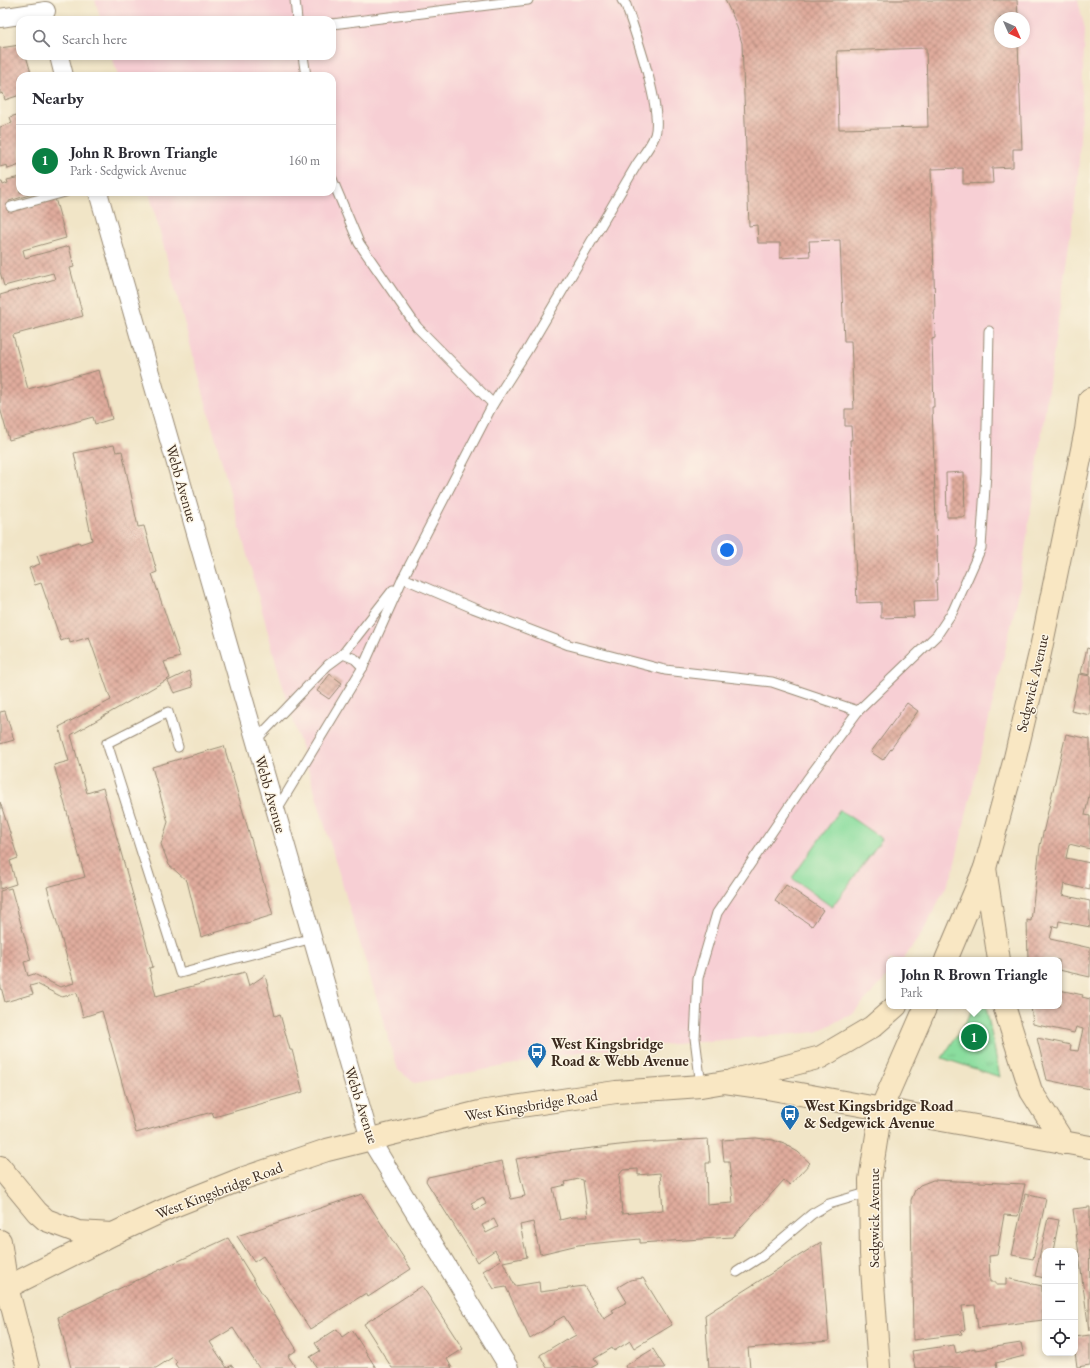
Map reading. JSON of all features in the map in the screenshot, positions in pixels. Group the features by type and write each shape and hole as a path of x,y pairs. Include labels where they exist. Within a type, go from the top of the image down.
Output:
{"street":[{"path":"0,18 45,10"},
{"path":"60,60 63,72"},
{"name":"Webb Avenue","path":"99,196 370,1139 509,1368"},
{"name":"Sedgwick Avenue","path":"947,957 984,868 1014,762 1040,653 1086,430 1090,399"},
{"path":"984,868 999,957"},
{"path":"725,1082 821,1057 872,1027 893,1009"},
{"name":"Sedgwick Avenue","path":"879,1368 871,1254 870,1180 881,1109 925,1009"},
{"path":"1005,1009 1031,1091 1064,1143"},
{"name":"West Kingsbridge Road","path":"4,1289 113,1234 171,1207 244,1178 327,1150 480,1112 616,1092 701,1086 725,1082 767,1088 1064,1143 1090,1146"},
{"path":"0,1167 37,1212 46,1220 78,1232 113,1234"},
{"path":"0,1241 4,1289 28,1368"}],"lane":[{"path":"294,0 296,16"},
{"path":"336,24 528,0"},
{"path":"276,811 363,667 403,578 493,404 528,349 637,164 652,142 656,125 652,92 640,46 626,5 622,0"},
{"path":"303,60 305,72"},
{"path":"336,188 359,243 417,327 493,404"},
{"path":"11,207 51,196"},
{"path":"701,1086 695,1038 698,978 717,913 807,780 858,711 936,635 953,611 981,548 986,474 989,331"},
{"path":"403,578 473,608 569,645 665,670 772,682 858,711"},
{"path":"256,740 328,664 343,654 403,578"},
{"path":"343,654 355,659 363,667"},
{"path":"178,747 168,712 107,743 180,973 313,938"},
{"path":"737,1272 762,1256 812,1214 829,1204 870,1192"}],"shaded area":[{"path":"95,0 1078,0 1085,29 1078,181 1019,592 952,875 924,930 905,957 886,957 886,978 854,1012 817,1032 578,1052 415,1083 398,1070 277,666 150,196 336,196 336,72 117,72 113,60 336,60 336,16 100,16"}],"green space":[{"path":"840,810 882,839 832,907 792,878"},
{"path":"972,1009 987,1009 1000,1077 942,1058 969,1017"}],"building":[{"path":"725,0 1017,0 1018,12 994,12 994,48 1018,48 1022,149 1013,149 1013,167 992,168 993,183 963,184 963,168 931,169 935,311 935,338 932,339 934,407 932,407 938,580 936,580 937,600 913,601 914,617 881,618 881,602 857,603 850,440 852,440 851,426 845,426 845,409 854,409 851,341 844,341 840,240 809,241 810,256 780,258 780,243 758,243 757,225 749,226 742,43 735,21","holes":["926,48 928,127 839,129 837,51"]},
{"path":"16,46 16,60 27,60 31,72 16,72 16,96 5,100 3,93 0,94 0,48"},
{"path":"16,115 16,166 8,169 7,165 0,167 0,127 12,123 10,117"},
{"path":"16,178 16,196 26,196 9,201 11,210 55,198 66,238 23,250 25,258 69,246 74,267 70,268 83,316 13,335 28,389 99,370 112,419 95,424 93,417 9,440 0,408 0,295 55,279 53,273 4,286 0,272 0,182 2,182 3,185 8,183 7,180"},
{"path":"114,445 116,452 122,451 138,527 144,526 157,572 152,574 180,657 164,662 170,678 71,735 87,793 103,788 153,967 149,968 156,996 245,972 249,986 265,975 275,1016 280,1014 290,1050 292,1050 303,1092 214,1117 212,1112 136,1133 102,1011 83,1017 77,993 62,997 37,984 30,986 33,994 5,1002 0,983 0,891 11,888 31,960 24,962 28,976 34,974 60,987 74,983 47,887 85,877 54,765 69,761 59,727 111,700 89,637 70,643 69,638 61,641 41,583 35,585 29,568 40,564 37,556 79,542 80,544 92,540 74,453"},
{"path":"964,472 965,517 947,517 946,473"},
{"path":"1087,648 1090,649 1090,675 1081,673"},
{"path":"189,671 193,687 174,693 168,681"},
{"path":"330,674 342,683 329,699 317,691"},
{"path":"1079,674 1090,676 1090,715 1071,711"},
{"path":"907,703 918,711 883,760 871,752"},
{"path":"5,711 14,740 0,744 0,712"},
{"path":"1066,734 1090,739 1090,791 1085,815 1090,816 1090,849 1069,844 1066,858 1090,863 1090,890 1064,884 1062,895 1090,901 1090,927 1059,921 1058,927 1053,926 1050,939 1090,948 1090,977 1062,971 1062,957 1028,957 1027,920 1031,921 1040,846"},
{"path":"224,746 273,915 201,937 187,881 169,865 161,844 168,822 152,767"},
{"path":"0,802 18,858 10,861 16,884 0,889"},
{"path":"786,885 823,910 812,926 775,901"},
{"path":"1062,991 1083,995 1082,997 1090,999 1090,1089 1047,1080 1037,1038 1071,1045 1070,1050 1078,1051 1083,1029 1076,1027 1074,1033 1033,1024 1031,1009 1062,1009"},
{"path":"756,1138 773,1140 798,1152 810,1163 790,1185 784,1180 732,1237 640,1243 640,1239 578,1245 540,1254 533,1222 520,1225 527,1257 503,1262 515,1286 539,1282 540,1292 584,1286 604,1319 614,1313 612,1310 627,1302 618,1287 630,1280 643,1278 672,1325 634,1348 630,1341 614,1351 612,1348 594,1359 598,1364 591,1368 547,1368 540,1355 566,1339 567,1340 576,1335 564,1316 530,1339 506,1287 494,1289 483,1271 501,1260 495,1250 477,1262 426,1181 428,1177 502,1161 511,1199 525,1196 516,1159 558,1152 637,1143 708,1139 710,1163 706,1163 707,1205 733,1203 729,1162 724,1162 722,1140","holes":["638,1169 638,1175 660,1173 663,1210 622,1214 619,1175 623,1170","579,1179 583,1180 588,1217 572,1217 560,1220 553,1188 566,1185 565,1182","483,1197 486,1204 475,1210 471,1203","494,1219 498,1227 486,1233 482,1225"]},
{"path":"933,1180 1025,1184 1018,1216 1004,1215 997,1255 989,1256 990,1282 996,1282 996,1285 1006,1285 1006,1278 1042,1286 1042,1320 978,1328 975,1305 962,1306 965,1330 961,1331 962,1334 913,1340 911,1200 915,1190 920,1185"},
{"path":"362,1194 411,1269 368,1297 366,1293 310,1329 263,1256 254,1262 237,1236"},
{"path":"1025,1194 1046,1199 1033,1259 1012,1255"},
{"path":"1090,1207 1089,1331 1073,1209"},
{"path":"1048,1218 1059,1220 1054,1248 1042,1248 1042,1277 1035,1276"},
{"path":"228,1238 297,1350 288,1356 296,1368 259,1368 233,1328 210,1342 227,1368 178,1368 175,1364 177,1362 173,1357 156,1368 71,1368 58,1317"},
{"path":"821,1242 829,1341 748,1348 750,1368 709,1368 705,1315"},
{"path":"422,1286 463,1349 447,1359 452,1368 392,1368 364,1324"},
{"path":"337,1329 342,1337 352,1330 376,1368 317,1368 310,1357 320,1351 315,1343"},
{"path":"1090,1335 1090,1365 1077,1367 1076,1356 1078,1356 1078,1337"},
{"path":"1021,1343 1024,1356 996,1363 997,1368 915,1368 912,1351 954,1345 956,1353 975,1348 975,1350"},
{"path":"653,1349 665,1368 626,1368 625,1366"},
{"path":"232,1365 234,1368 227,1368"}],"place":[{"name":"John R Brown Triangle","path":"974,1037"},
{"name":"West Kingsbridge Road & Webb Avenue","path":"537,1069"},
{"name":"West Kingsbridge Road & Sedgewick Avenue","path":"790,1131"}]}
